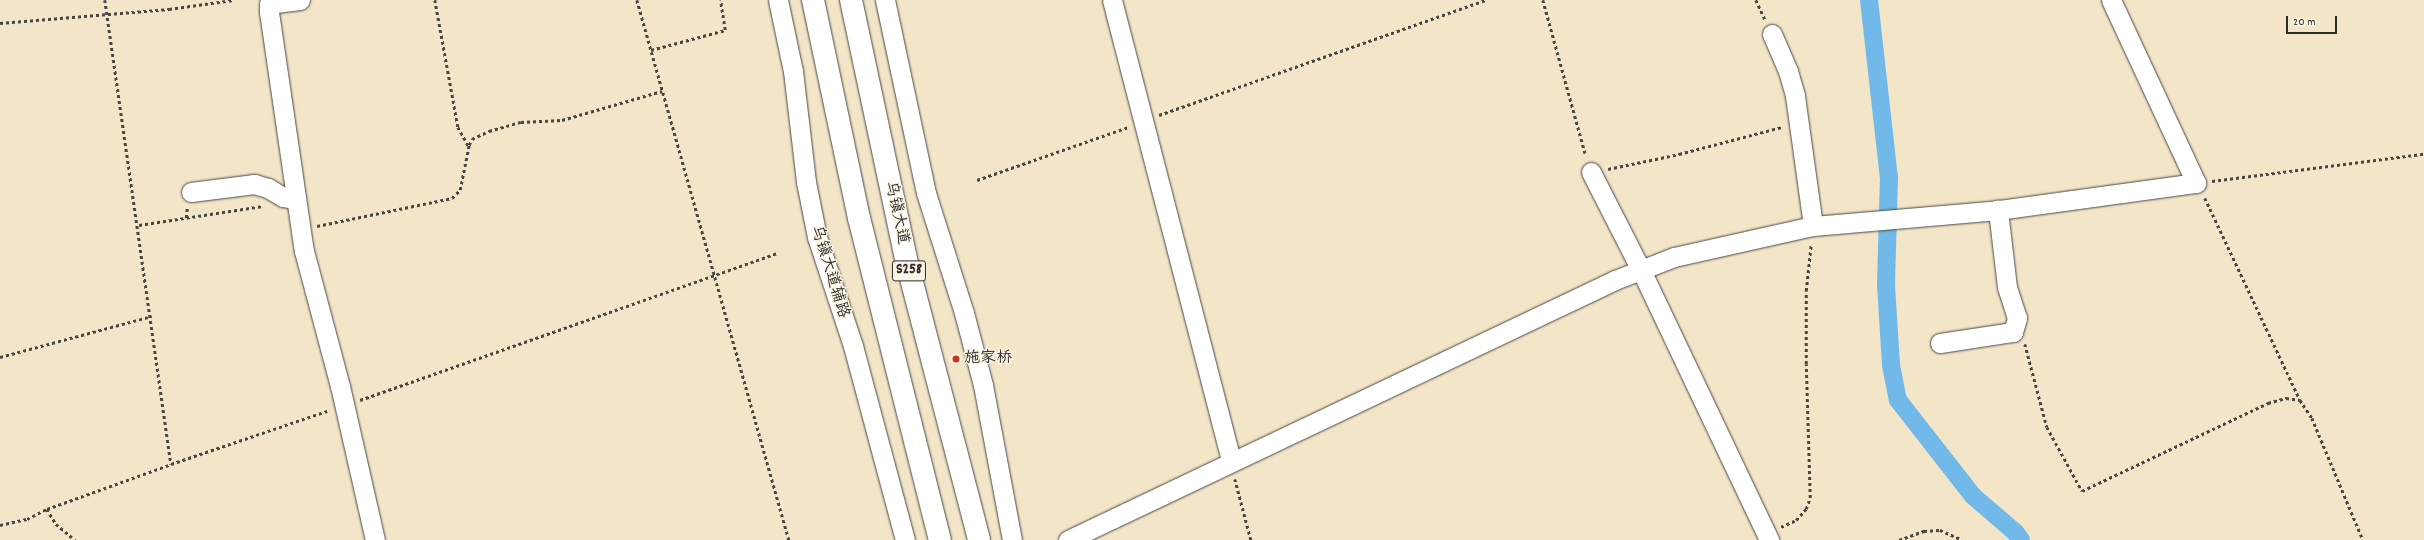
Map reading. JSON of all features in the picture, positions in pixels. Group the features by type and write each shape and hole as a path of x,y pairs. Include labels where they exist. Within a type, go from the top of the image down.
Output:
{"main road":[{"name":"S258","path":"813,0 859,218 940,540"},
{"name":"乌镇大道","path":"851,0 907,262 979,540"}],"street":[{"path":"300,0 269,4 289,198 301,229 375,540"},
{"name":"乌镇大道辅路","path":"778,0 794,71 806,182 815,230 853,346 905,540"},
{"path":"886,0 926,193 964,312 983,385 1012,540"},
{"path":"1112,0 1231,461"},
{"path":"1068,540 1231,461 1614,280 1674,258 1813,226 1865,220 1925,217 1998,210 2196,183 2111,0"},
{"path":"1772,34 1788,72 1800,123 1813,226"},
{"path":"1591,172 1642,270 1768,537"},
{"path":"191,192 254,184 268,188 289,198"},
{"path":"1940,343 2013,332 2016,318 2005,272 1998,210"}],"path":[{"path":"106,0 152,316 171,464"},
{"path":"0,23 107,14 233,0"},
{"path":"435,0 458,127 469,145"},
{"path":"637,0 789,540"},
{"path":"651,50 725,30 720,0"},
{"path":"978,180 1485,0"},
{"path":"1543,0 1576,128 1591,172 1679,154 1800,123"},
{"path":"301,229 452,198 460,190 469,145 472,140 489,131 521,122 562,120 662,91"},
{"path":"2364,540 2312,418 2300,400 2215,215 2196,183 2424,154"},
{"path":"139,225 265,206 289,198"},
{"path":"1768,537 1796,520 1806,510 1810,498 1806,298 1813,226"},
{"path":"0,525 26,519 47,509 171,464 777,253"},
{"path":"0,357 152,316"},
{"path":"2013,332 2024,342 2047,427 2082,492 2268,403 2286,398 2300,400"},
{"path":"1231,461 1251,540"},
{"path":"47,509 56,524 75,540"},
{"path":"1899,540 1924,531 1940,530 1962,540"}],"waterway":[{"path":"1869,0 1889,177 1886,285 1891,365 1898,400 1973,496 2015,532 2021,540"}],"place":[{"name":"施家桥","path":"956,359"}]}
